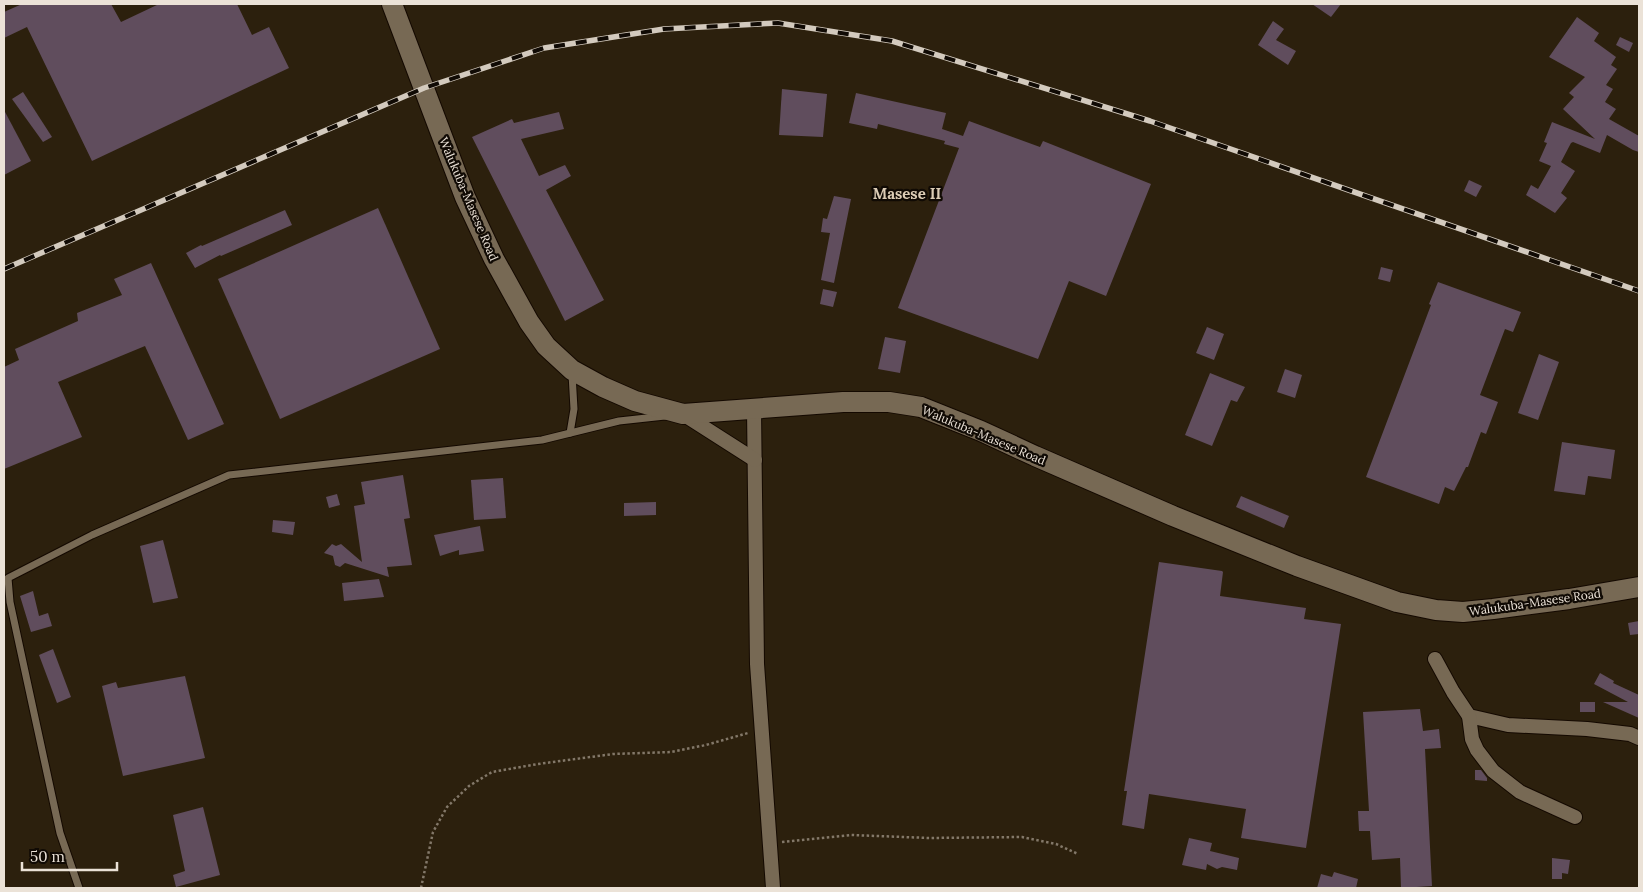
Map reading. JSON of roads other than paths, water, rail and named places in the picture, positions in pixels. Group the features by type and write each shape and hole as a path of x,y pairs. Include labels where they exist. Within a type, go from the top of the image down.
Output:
{"street":[{"name":"Walukuba-Masese Road","path":"392,4 465,198 494,259 528,322 546,346 572,370 604,387 635,401 683,414 843,402 889,402 922,407 1173,516 1288,562 1397,602 1436,610 1463,612 1492,609 1639,587"},
{"path":"754,410 757,664 773,888"},
{"path":"683,414 755,460"},
{"path":"1435,659 1453,692 1470,716 1472,739 1477,750 1494,772 1520,792 1576,817"},
{"path":"1470,716 1508,725 1587,729 1630,734 1639,738"}],"lane":[{"path":"570,433 574,409 572,370"},
{"path":"79,888 60,833 10,602 8,578 92,535 230,475 542,440 619,421 683,414"}],"railway":[{"path":"4,269 424,88 544,48 664,29 778,23 892,41 1150,121 1639,291"}],"district":[{"name":"Masese II","path":"907,193"}]}
